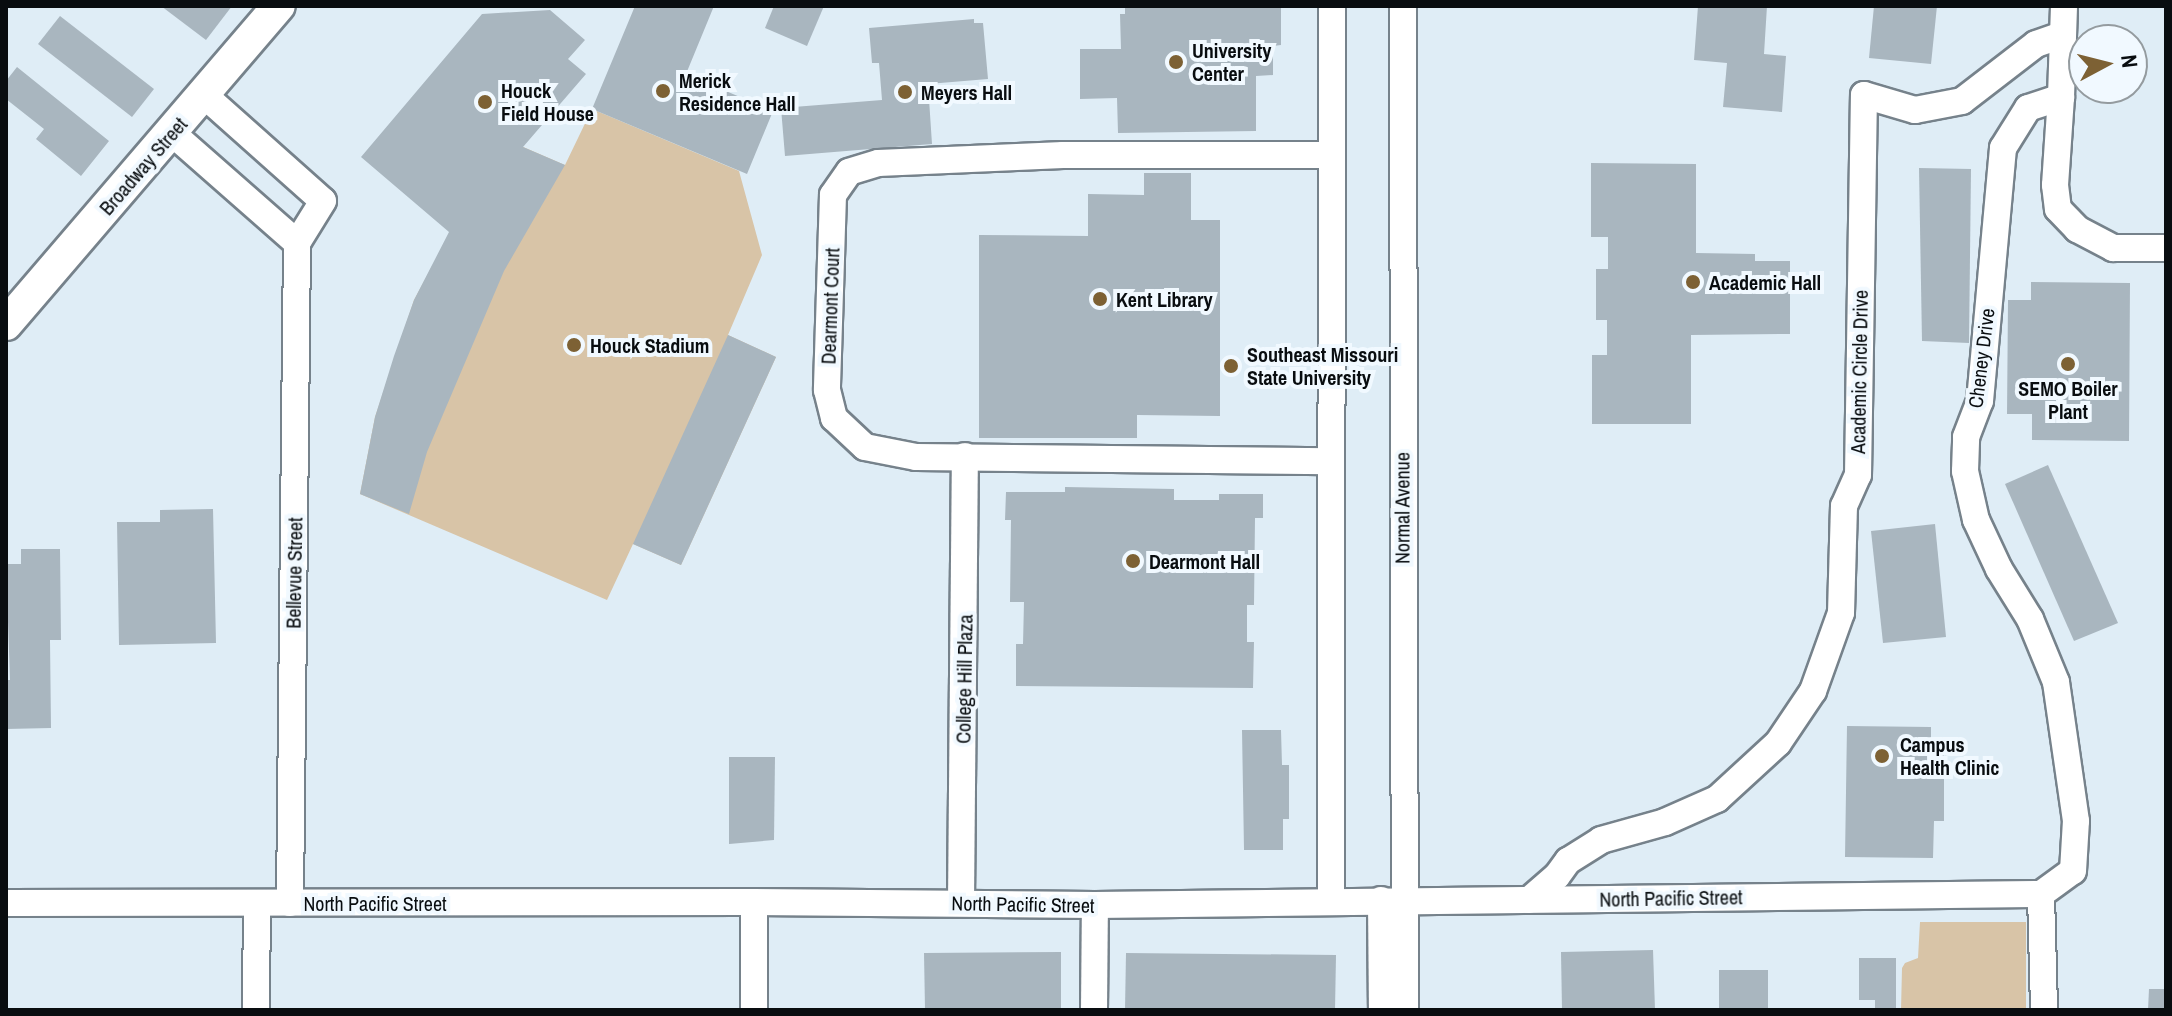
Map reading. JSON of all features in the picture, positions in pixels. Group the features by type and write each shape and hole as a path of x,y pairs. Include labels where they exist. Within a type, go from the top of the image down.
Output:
{"main road":[{"name":"Broadway Street","path":"6,324 279,6"}],"street":[{"path":"1331,901 1332,6"},
{"name":"Normal Avenue","path":"1382,1010 1393,900 1403,6"},
{"path":"2064,6 2055,185 2058,209 2077,229 2113,248 2166,248"},
{"name":"Academic Circle Drive","path":"1529,900 1557,876 1568,861 1601,840 1665,822 1717,799 1778,743 1813,691 1841,613 1844,506 1858,475 1864,95 1915,110 1962,101 2036,44 2062,35"},
{"path":"172,133 297,243 323,201 204,95"},
{"name":"Cheney Drive","path":"2041,894 2073,871 2076,821 2056,682 2030,619 1999,569 1976,520 1965,471 1966,437 1980,401 2003,148 2028,108 2061,97"},
{"name":"Dearmont Court","path":"1330,155 1063,155 878,163 849,172 833,195 827,390 834,418 865,447 916,457 1331,461"},
{"name":"Bellevue Street","path":"290,903 297,243"},
{"name":"College Hill Plaza","path":"961,903 965,456"},
{"path":"2041,894 2044,1010"},
{"name":"North Pacific Street","path":"6,903 1095,905 2041,894"},
{"name":"Normal Avenue","path":"1393,900 1405,1010"},
{"path":"754,902 754,1010"},
{"path":"256,1010 257,904"},
{"path":"1094,1010 1095,905"}],"shaded area":[{"name":"Houck Stadium","path":"592,109 739,171 762,255 728,335 776,357 681,565 633,544 607,600 360,494 375,417 414,300 471,194 514,143 565,165"},
{"path":"1920,922 2026,922 2026,1010 1901,1010 1902,968 1905,963 1918,958"}],"building":[{"path":"161,6 232,6 206,40"},
{"name":"Merick Residence Hall","path":"635,6 714,6 686,74 773,111 747,174 592,109"},
{"path":"774,6 824,6 807,46 765,28"},
{"name":"University Center","path":"1125,6 1281,6 1281,45 1273,46 1273,75 1256,76 1256,131 1118,133 1117,98 1080,99 1080,49 1121,49 1120,14 1125,14"},
{"path":"1698,6 1767,6 1764,54 1786,56 1782,112 1723,107 1727,63 1694,60"},
{"path":"1874,6 1937,6 1931,64 1869,58"},
{"path":"550,10 585,40 568,59 586,74 523,147 565,165 504,271 427,452 409,514 360,494 375,417 394,356 414,300 449,232 361,157 482,14"},
{"path":"60,16 154,89 132,117 38,44"},
{"name":"Meyers Hall","path":"974,19 974,23 983,23 988,79 928,84 932,144 785,156 781,108 882,100 879,63 872,63 869,28"},
{"path":"17,67 109,141 81,176 36,139 44,129 6,99 6,81"},
{"name":"Academic Hall","path":"1591,163 1696,164 1696,253 1755,254 1755,261 1790,261 1790,334 1691,335 1691,424 1592,424 1592,355 1607,355 1607,320 1596,320 1596,269 1608,269 1608,237 1591,237"},
{"path":"1919,168 1971,169 1969,343 1922,341"},
{"name":"Kent Library","path":"1144,173 1191,173 1191,220 1220,220 1220,416 1137,415 1137,438 979,438 979,235 1088,236 1088,194 1144,195"},
{"name":"SEMO Boiler Plant","path":"2031,282 2130,283 2129,441 2032,440 2032,414 2007,414 2008,300 2031,300"},
{"path":"728,335 776,357 681,565 633,544"},
{"path":"2048,465 2118,623 2074,641 2005,484"},
{"name":"Dearmont Hall","path":"1065,487 1174,489 1174,500 1219,500 1219,494 1263,494 1263,518 1255,518 1254,605 1247,605 1247,642 1254,642 1253,688 1016,686 1016,644 1023,644 1024,602 1010,602 1011,520 1005,520 1006,492 1065,492"},
{"path":"213,509 216,643 119,645 117,522 160,522 160,510"},
{"path":"1935,524 1946,637 1883,643 1871,531"},
{"path":"21,549 60,549 61,640 50,640 51,728 6,729 6,680 10,680 6,564 21,564"},
{"path":"1847,726 1931,727 1931,752 1944,751 1944,821 1934,821 1933,858 1845,857"},
{"path":"1242,730 1281,730 1282,765 1289,765 1289,819 1283,819 1283,850 1244,850"},
{"path":"729,757 775,757 774,840 729,844"},
{"path":"1653,950 1655,1010 1562,1010 1561,952"},
{"path":"1061,952 1061,1009 925,1009 924,953"},
{"path":"1126,953 1336,955 1335,1010 1125,1010"},
{"path":"1859,958 1896,958 1896,1010 1875,1010 1875,1000 1859,1000"},
{"path":"1719,970 1768,970 1768,1010 1719,1010"},
{"path":"2149,989 2166,989 2166,1010 2148,1010"}],"place":[{"name":"University Center","path":"1176,62"},
{"name":"Merick Residence Hall","path":"663,91"},
{"name":"Meyers Hall","path":"905,92"},
{"name":"Houck Field House","path":"485,102"},
{"name":"Academic Hall","path":"1693,282"},
{"name":"Kent Library","path":"1100,299"},
{"name":"Houck Stadium","path":"574,345"},
{"name":"SEMO Boiler Plant","path":"2068,364"},
{"name":"Southeast Missouri State University","path":"1231,366"},
{"name":"Dearmont Hall","path":"1133,561"},
{"name":"Campus Health Clinic","path":"1882,756"}]}
